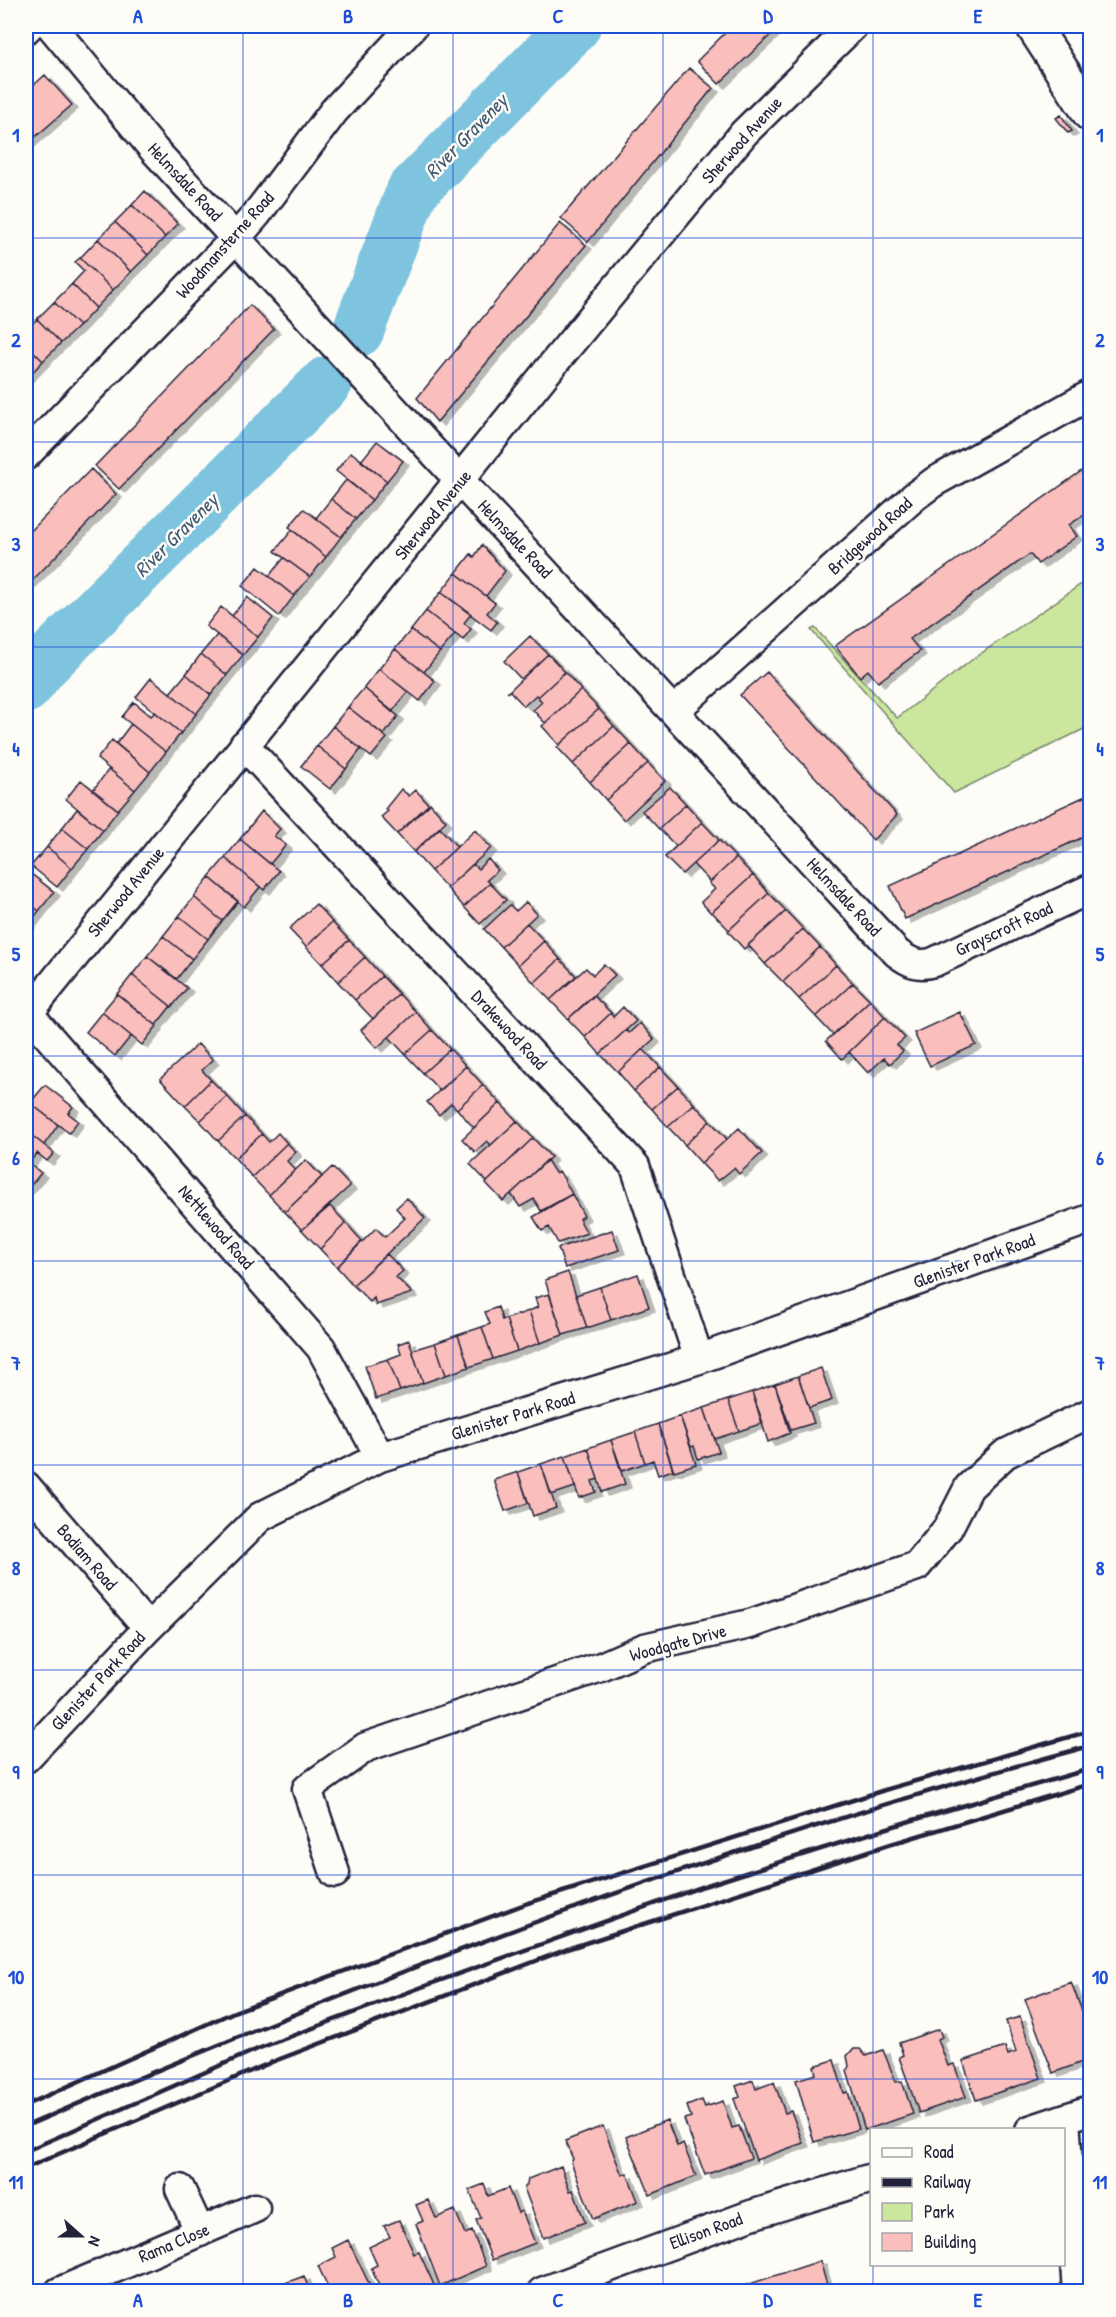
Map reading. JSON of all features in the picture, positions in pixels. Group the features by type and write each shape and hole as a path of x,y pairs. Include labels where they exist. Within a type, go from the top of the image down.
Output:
{"main road":[{"path":"1033,26 1090,114"}],"street":[{"path":"26,29 29,26"},
{"name":"Helmsdale Road","path":"51,26 155,151 897,952 915,964"},
{"name":"Woodmansterne Road","path":"26,454 256,215 334,111 413,26"},
{"name":"Sherwood Avenue","path":"27,1015 244,745 461,482 554,363 744,133 853,26"},
{"name":"Bridgewood Road","path":"674,711 934,482 1090,395"},
{"name":"Drakewood Road","path":"244,745 635,1166 699,1359"},
{"name":"Grayscroft Road","path":"915,964 924,965 934,962 1090,889"},
{"name":"Nettlewood Road","path":"27,1015 321,1348 380,1457"},
{"name":"Glenister Park Road","path":"26,1758 148,1628 260,1517 380,1457 699,1359 1090,1219"},
{"name":"Woodgate Drive","path":"335,1873 307,1789 366,1747 601,1667 644,1648 750,1624 917,1566 948,1528 969,1487 1005,1454 1090,1413"},
{"name":"Bodiam Road","path":"26,1486 148,1628"},
{"path":"1036,2128 1078,2115 1077,2292"},
{"name":"Ellison Road","path":"542,2292 751,2215 870,2179"},
{"path":"180,2189 200,2232"},
{"name":"Rama Close","path":"59,2292 255,2208"}],"green space":[{"path":"1090,578 1090,726 954,793 811,630 815,628 897,718 973,659"}],"building":[{"path":"732,26 780,26 719,84 697,61"},
{"path":"689,68 713,88 588,242 561,218"},
{"path":"45,75 72,105 26,145 26,92"},
{"path":"1061,115 1072,131 1068,133 1056,118"},
{"path":"145,191 178,224 165,237 132,205"},
{"path":"132,205 165,237 148,255 115,222"},
{"path":"115,222 148,255 131,272 98,239"},
{"path":"560,223 586,245 437,422 417,398"},
{"path":"98,239 131,272 113,290 80,258"},
{"path":"80,258 113,290 96,308 72,284 84,271 75,262"},
{"path":"72,284 96,308 79,326 54,302"},
{"path":"54,302 79,326 61,343 37,319"},
{"path":"250,305 274,329 119,489 95,466"},
{"path":"37,319 61,343 43,361 26,344 26,330"},
{"path":"26,344 43,361 27,378 26,377"},
{"path":"377,441 403,461 387,481 361,461"},
{"path":"351,452 387,481 372,500 336,471"},
{"path":"1090,465 1090,511 1069,525 1077,536 1038,564 1030,554 910,639 920,651 878,682 868,670 860,677 835,646"},
{"path":"91,469 116,494 26,587 26,536"},
{"path":"346,480 372,500 356,519 331,499"},
{"path":"331,499 356,519 341,537 316,518"},
{"path":"304,509 341,537 326,557 289,527"},
{"path":"292,530 326,557 310,577 275,551"},
{"path":"482,545 505,571 486,596 456,573 471,554 474,557"},
{"path":"284,558 310,577 294,596 269,576"},
{"path":"258,567 294,596 279,616 242,586"},
{"path":"456,573 495,603 487,613 497,622 491,630 441,592"},
{"path":"441,592 471,614 464,623 471,629 463,640 426,611"},
{"path":"247,597 273,618 258,637 232,616"},
{"path":"221,607 258,637 243,655 206,626"},
{"path":"426,611 455,634 440,652 411,630"},
{"path":"411,630 440,652 424,672 395,649"},
{"path":"217,635 243,655 227,675 201,654"},
{"path":"530,636 548,654 521,679 504,661"},
{"path":"395,649 435,681 420,701 379,669"},
{"path":"201,654 227,675 211,695 186,674"},
{"path":"548,654 565,672 538,697 536,695 524,706 510,691 507,693"},
{"path":"379,669 408,692 392,712 364,688"},
{"path":"565,672 581,690 545,723 533,710 542,702 538,697"},
{"path":"767,672 897,815 873,840 740,695"},
{"path":"186,674 211,695 196,714 170,693"},
{"path":"151,678 196,714 181,733 136,697"},
{"path":"364,688 398,716 384,735 348,707"},
{"path":"581,690 599,709 559,745 542,726"},
{"path":"134,702 151,716 155,712 181,733 166,752 122,717"},
{"path":"348,707 387,738 371,757 333,726"},
{"path":"599,709 614,726 573,764 557,747"},
{"path":"131,724 166,752 150,772 116,744"},
{"path":"333,726 361,749 346,769 317,746"},
{"path":"614,726 631,744 590,782 573,764"},
{"path":"112,740 150,772 135,790 97,759"},
{"path":"631,744 648,763 606,800 590,782"},
{"path":"317,746 346,769 330,789 301,766"},
{"path":"648,763 665,781 624,820 606,800"},
{"path":"109,769 135,790 118,810 93,790"},
{"path":"81,780 118,810 103,830 66,799"},
{"path":"670,787 686,804 659,829 642,811"},
{"path":"401,789 409,796 416,790 429,805 397,834 381,817 388,811 385,809"},
{"path":"1090,794 1090,834 905,919 890,886"},
{"path":"430,803 446,821 414,852 397,834"},
{"path":"686,804 702,822 665,857 676,846 659,829"},
{"path":"77,809 103,830 88,849 62,828"},
{"path":"262,811 280,829 274,836 286,845 270,864 240,839"},
{"path":"702,822 719,840 682,874 665,857"},
{"path":"62,828 88,849 72,868 47,847"},
{"path":"440,828 457,847 431,871 414,852"},
{"path":"475,830 491,848 447,888 431,871"},
{"path":"240,839 279,871 264,890 225,858"},
{"path":"719,840 736,858 710,882 693,864"},
{"path":"47,847 72,868 57,887 31,866"},
{"path":"225,858 260,887 244,907 209,877"},
{"path":"736,858 753,875 711,913 701,902 715,889 709,883"},
{"path":"488,859 498,870 487,880 490,883 464,907 447,888 473,864 478,869"},
{"path":"26,870 54,892 39,911 26,901"},
{"path":"753,875 769,893 729,930 712,912"},
{"path":"209,877 238,901 222,921 194,897"},
{"path":"490,883 506,900 480,924 464,907"},
{"path":"769,893 786,911 744,949 728,931"},
{"path":"194,897 222,921 208,939 179,916"},
{"path":"26,901 39,911 26,928"},
{"path":"526,902 537,914 501,947 484,929 510,905 516,911"},
{"path":"316,904 332,922 306,947 289,929"},
{"path":"786,911 803,929 765,964 748,945"},
{"path":"179,916 208,939 192,959 163,936"},
{"path":"332,922 349,940 322,964 306,947"},
{"path":"527,923 544,941 518,965 501,947"},
{"path":"803,929 820,947 783,982 765,964"},
{"path":"163,936 192,959 177,979 147,956"},
{"path":"349,940 365,957 338,982 322,964"},
{"path":"544,941 560,959 534,983 518,965"},
{"path":"820,947 836,965 799,999 783,982"},
{"path":"147,956 187,988 172,1007 132,975"},
{"path":"365,957 382,976 355,1000 338,982"},
{"path":"560,959 576,976 550,1000 534,983"},
{"path":"604,964 615,975 568,1019 550,1000 586,968 593,975"},
{"path":"836,965 853,983 816,1017 799,999"},
{"path":"132,975 171,1006 156,1025 117,994"},
{"path":"382,976 399,994 373,1019 355,1000"},
{"path":"853,983 870,1000 833,1035 816,1017"},
{"path":"117,994 157,1026 142,1045 102,1012"},
{"path":"399,994 416,1012 377,1048 361,1030"},
{"path":"594,996 611,1013 585,1037 568,1019"},
{"path":"870,1000 885,1017 842,1059 826,1041"},
{"path":"623,1007 636,1021 600,1054 585,1037 611,1013 613,1017"},
{"path":"102,1012 131,1036 115,1056 86,1032"},
{"path":"416,1012 432,1030 405,1054 389,1037"},
{"path":"960,1012 976,1045 930,1066 914,1033"},
{"path":"885,1017 905,1038 897,1045 903,1051 890,1064 884,1058 868,1073 849,1052"},
{"path":"640,1023 654,1039 618,1072 600,1054 626,1030 629,1033"},
{"path":"432,1030 450,1049 423,1073 405,1054"},
{"path":"198,1044 213,1060 202,1070 211,1080 185,1106 160,1079"},
{"path":"450,1049 466,1066 440,1091 423,1073"},
{"path":"643,1049 660,1067 634,1091 618,1072"},
{"path":"466,1066 483,1085 457,1109 451,1103 439,1115 427,1102"},
{"path":"660,1067 678,1086 652,1109 634,1091"},
{"path":"211,1080 227,1096 200,1121 185,1106"},
{"path":"45,1085 73,1107 68,1113 78,1121 69,1133 30,1103"},
{"path":"483,1085 500,1103 474,1128 457,1109"},
{"path":"678,1086 694,1104 668,1127 652,1109"},
{"path":"227,1096 245,1116 218,1141 200,1121"},
{"path":"30,1103 58,1125 44,1145 26,1131 26,1110"},
{"path":"500,1103 517,1121 491,1145 487,1141 475,1152 462,1139"},
{"path":"694,1104 710,1121 685,1145 668,1127"},
{"path":"245,1116 262,1134 235,1158 218,1141"},
{"path":"517,1121 533,1138 487,1182 470,1164"},
{"path":"710,1121 727,1139 701,1163 685,1145"},
{"path":"739,1128 762,1153 739,1174 734,1168 718,1181 701,1163"},
{"path":"26,1131 54,1153 47,1161 37,1153 29,1163 26,1161"},
{"path":"278,1133 287,1143 252,1177 235,1158 262,1134 269,1142"},
{"path":"533,1138 551,1157 503,1201 486,1183"},
{"path":"287,1143 296,1152 287,1161 295,1170 269,1195 252,1177"},
{"path":"306,1160 322,1177 285,1212 269,1195"},
{"path":"547,1160 555,1173 560,1172 572,1194 541,1211 534,1199 520,1207 511,1194"},
{"path":"26,1161 41,1173 27,1190 26,1189"},
{"path":"332,1167 350,1186 302,1230 285,1212"},
{"path":"572,1194 584,1216 579,1219 587,1233 558,1243 549,1227 542,1231 533,1217"},
{"path":"407,1198 425,1218 353,1285 337,1267 376,1228 385,1237 405,1218 396,1208"},
{"path":"330,1206 346,1223 320,1249 302,1230"},
{"path":"346,1223 362,1241 337,1267 320,1249"},
{"path":"612,1230 619,1250 565,1268 558,1248"},
{"path":"387,1254 403,1271 396,1277 412,1293 376,1305 374,1298 370,1302 353,1285"},
{"path":"568,1272 587,1328 563,1335 545,1280"},
{"path":"638,1274 649,1307 611,1320 600,1287"},
{"path":"600,1287 611,1320 587,1328 576,1295"},
{"path":"549,1294 563,1335 540,1343 529,1311 538,1307 535,1298"},
{"path":"498,1307 502,1320 506,1319 517,1351 493,1359 482,1327 490,1324 485,1312"},
{"path":"529,1311 540,1343 517,1351 506,1319"},
{"path":"482,1327 493,1359 469,1367 458,1335"},
{"path":"458,1335 469,1367 446,1375 435,1343"},
{"path":"409,1340 423,1383 400,1391 388,1359 401,1354 398,1344"},
{"path":"435,1343 446,1375 423,1383 412,1350"},
{"path":"388,1359 400,1391 376,1399 365,1366"},
{"path":"821,1368 832,1400 809,1408 798,1376"},
{"path":"798,1376 814,1423 791,1430 775,1384"},
{"path":"775,1384 790,1433 768,1442 752,1392"},
{"path":"752,1392 763,1423 739,1431 728,1400"},
{"path":"728,1400 739,1431 715,1439 704,1408"},
{"path":"704,1408 719,1452 698,1459 694,1446 691,1447 680,1416"},
{"path":"680,1416 696,1464 674,1471 658,1424"},
{"path":"658,1424 673,1470 658,1475 653,1460 645,1463 635,1432"},
{"path":"635,1432 645,1463 622,1471 611,1440"},
{"path":"611,1440 625,1484 602,1492 588,1448"},
{"path":"588,1448 598,1479 592,1481 596,1492 579,1498 565,1456"},
{"path":"565,1456 575,1487 551,1495 541,1464"},
{"path":"541,1464 556,1508 533,1516 518,1472"},
{"path":"518,1472 528,1503 505,1511 494,1480"},
{"path":"1071,1982 1082,2011 1090,2008 1090,2059 1053,2073 1025,1999"},
{"path":"1020,2017 1041,2078 976,2100 963,2061 1005,2047 1008,2055 1016,2052 1006,2021"},
{"path":"939,2029 942,2037 938,2039 948,2066 954,2064 966,2097 919,2113 899,2057 903,2055 899,2043"},
{"path":"853,2049 860,2049 866,2056 883,2050 896,2082 902,2081 913,2114 865,2130 847,2070 849,2066 847,2056"},
{"path":"834,2060 844,2093 848,2092 859,2129 814,2142 796,2080 816,2074 814,2066"},
{"path":"753,2080 756,2089 774,2082 785,2113 791,2111 803,2143 756,2160 734,2099 740,2097 736,2086"},
{"path":"702,2100 705,2107 723,2101 732,2128 739,2126 751,2158 705,2175 684,2119 691,2117 687,2106"},
{"path":"667,2120 677,2146 683,2144 696,2176 650,2195 626,2137"},
{"path":"603,2126 622,2175 627,2173 638,2201 593,2219 565,2141"},
{"path":"561,2166 585,2222 543,2238 524,2188 528,2179"},
{"path":"484,2184 488,2196 508,2188 518,2213 522,2211 535,2243 492,2260 476,2220 481,2218 469,2190"},
{"path":"428,2200 436,2218 455,2210 465,2234 472,2231 486,2266 440,2286 416,2224 423,2221 416,2205"},
{"path":"399,2220 414,2254 419,2252 434,2285 420,2292 382,2292 371,2268 377,2265 369,2247 390,2237 384,2226"},
{"path":"348,2240 373,2292 324,2292 329,2289 318,2266 336,2257 332,2248"},
{"path":"820,2261 829,2292 725,2292"},
{"path":"304,2276 310,2292 283,2292 280,2285"}],"waterway":[{"name":"River Graveney","path":"358,331 412,191 575,26"},
{"name":"River Graveney","path":"26,687 42,666 327,382"}],"railway":[{"path":"26,2105 234,2012 528,1903 891,1788 1090,1731"},
{"path":"26,2126 287,2017 551,1916 818,1825 1090,1746"},
{"path":"26,2151 260,2048 422,1987 704,1886 910,1821 1090,1769"},
{"path":"26,2168 272,2062 570,1948 891,1844 1090,1784"}]}
